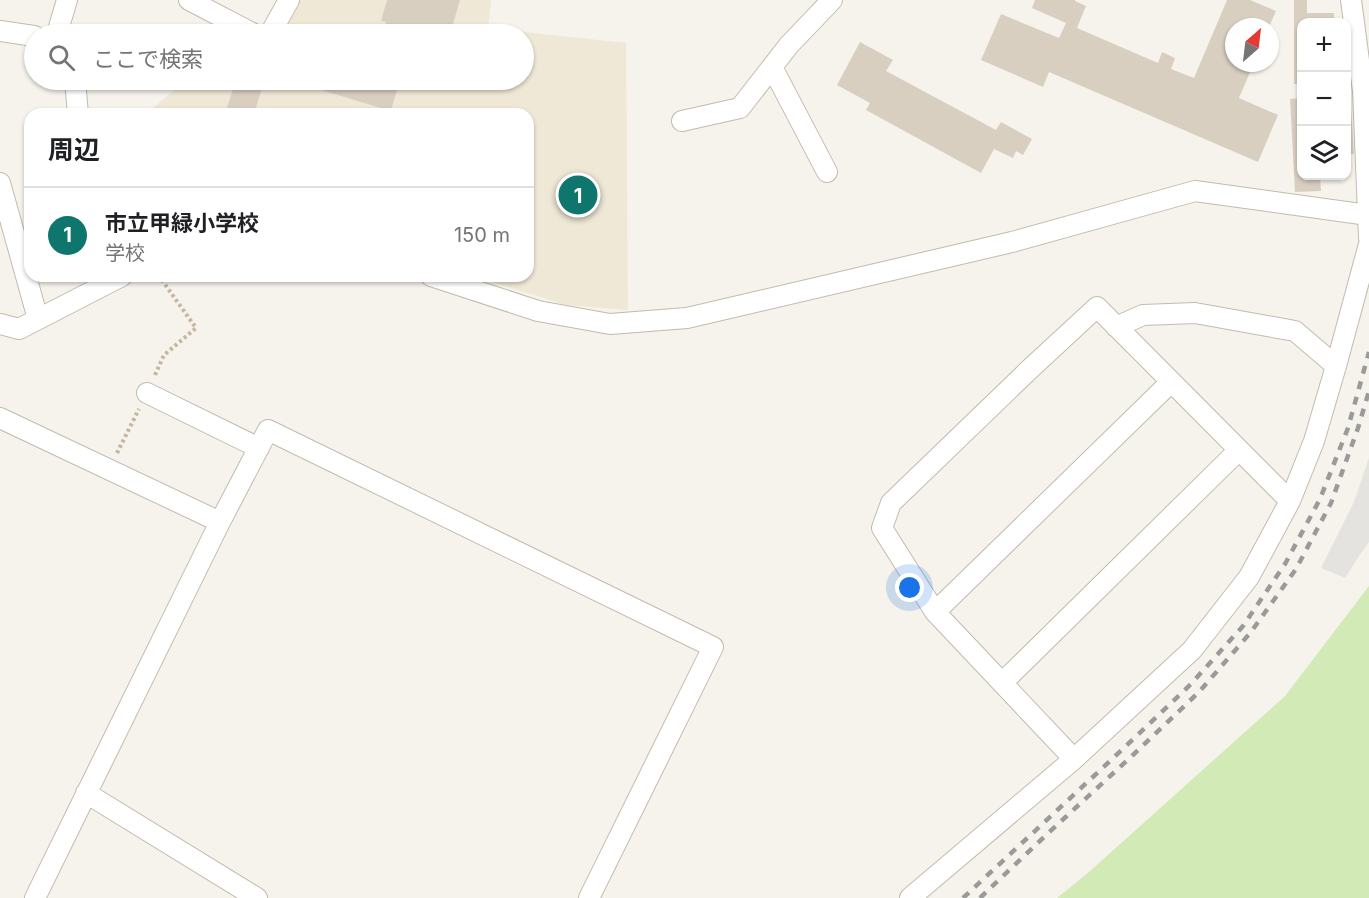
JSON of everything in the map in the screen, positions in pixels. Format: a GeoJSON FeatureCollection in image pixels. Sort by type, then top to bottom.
{"type":"FeatureCollection","features":[{"type":"Feature","properties":{"kind":"street"},"geometry":{"type":"LineString","coordinates":[[60,24],[67,0]]}},
{"type":"Feature","properties":{"kind":"street"},"geometry":{"type":"LineString","coordinates":[[189,0],[235,24]]}},
{"type":"Feature","properties":{"kind":"street"},"geometry":{"type":"LineString","coordinates":[[276,24],[289,0]]}},
{"type":"Feature","properties":{"kind":"street"},"geometry":{"type":"LineString","coordinates":[[682,121],[741,108],[789,45],[832,0]]}},
{"type":"Feature","properties":{"kind":"street"},"geometry":{"type":"LineString","coordinates":[[1351,0],[1363,91],[1369,238]]}},
{"type":"Feature","properties":{"kind":"street"},"geometry":{"type":"LineString","coordinates":[[0,31],[24,35]]}},
{"type":"Feature","properties":{"kind":"street"},"geometry":{"type":"LineString","coordinates":[[772,68],[827,172]]}},
{"type":"Feature","properties":{"kind":"street"},"geometry":{"type":"LineString","coordinates":[[76,90],[77,108]]}},
{"type":"Feature","properties":{"kind":"street"},"geometry":{"type":"LineString","coordinates":[[0,183],[24,269]]}},
{"type":"Feature","properties":{"kind":"street"},"geometry":{"type":"LineString","coordinates":[[449,282],[538,311],[610,324],[687,318],[1012,242],[1195,191],[1368,215]]}},
{"type":"Feature","properties":{"kind":"street"},"geometry":{"type":"LineString","coordinates":[[910,898],[1074,759],[1192,650],[1249,577],[1290,501],[1314,441],[1369,244]]}},
{"type":"Feature","properties":{"kind":"street"},"geometry":{"type":"LineString","coordinates":[[28,282],[38,319]]}},
{"type":"Feature","properties":{"kind":"street"},"geometry":{"type":"LineString","coordinates":[[0,324],[19,329],[110,282]]}},
{"type":"Feature","properties":{"kind":"street"},"geometry":{"type":"LineString","coordinates":[[1074,759],[935,612],[882,528],[891,503],[1097,307],[1290,501]]}},
{"type":"Feature","properties":{"kind":"street"},"geometry":{"type":"LineString","coordinates":[[1116,327],[1143,315],[1195,313],[1295,331],[1336,366]]}},
{"type":"Feature","properties":{"kind":"street"},"geometry":{"type":"LineString","coordinates":[[935,612],[1171,382]]}},
{"type":"Feature","properties":{"kind":"street"},"geometry":{"type":"LineString","coordinates":[[147,393],[258,448]]}},
{"type":"Feature","properties":{"kind":"street"},"geometry":{"type":"LineString","coordinates":[[0,418],[220,522]]}},
{"type":"Feature","properties":{"kind":"street"},"geometry":{"type":"LineString","coordinates":[[35,898],[220,522],[268,430],[713,647],[589,898]]}},
{"type":"Feature","properties":{"kind":"street"},"geometry":{"type":"LineString","coordinates":[[1002,683],[1239,450]]}},
{"type":"Feature","properties":{"kind":"street"},"geometry":{"type":"LineString","coordinates":[[86,794],[257,898]]}},
{"type":"Feature","properties":{"kind":"path"},"geometry":{"type":"LineString","coordinates":[[117,454],[164,355],[196,328],[163,282]]}},
{"type":"Feature","properties":{"kind":"shaded area"},"geometry":{"type":"Polygon","coordinates":[[[296,0],[491,0],[488,24],[284,24],[296,0]]]}},
{"type":"Feature","properties":{"kind":"shaded area"},"geometry":{"type":"Polygon","coordinates":[[[534,33],[626,43],[628,310],[566,305],[492,282],[534,282],[534,108],[153,108],[174,90],[534,90],[534,33]]]}},
{"type":"Feature","properties":{"kind":"shaded area"},"geometry":{"type":"Polygon","coordinates":[[[1369,458],[1369,542],[1345,578],[1321,568],[1354,502],[1369,458]]]}},
{"type":"Feature","properties":{"kind":"green space"},"geometry":{"type":"Polygon","coordinates":[[[1369,586],[1369,898],[1057,898],[1285,696],[1369,586]]]}},
{"type":"Feature","properties":{"kind":"building"},"geometry":{"type":"Polygon","coordinates":[[[387,0],[460,0],[453,24],[385,24],[386,22],[381,21],[387,0]]]}},
{"type":"Feature","properties":{"kind":"building"},"geometry":{"type":"Polygon","coordinates":[[[1035,0],[1075,0],[1086,6],[1077,28],[1158,63],[1162,52],[1175,58],[1171,69],[1194,78],[1227,0],[1250,0],[1276,11],[1273,18],[1225,18],[1225,72],[1250,72],[1239,98],[1278,115],[1258,162],[1049,72],[1043,87],[981,60],[1001,14],[1059,38],[1066,23],[1032,8],[1035,0]]]}},
{"type":"Feature","properties":{"kind":"building"},"geometry":{"type":"Polygon","coordinates":[[[1294,0],[1307,0],[1307,13],[1334,13],[1334,18],[1297,18],[1297,84],[1294,84],[1294,0]]]}},
{"type":"Feature","properties":{"kind":"building"},"geometry":{"type":"Polygon","coordinates":[[[860,42],[893,60],[886,71],[996,130],[1001,122],[1032,139],[1023,155],[1016,151],[1013,158],[994,149],[981,173],[866,110],[870,103],[837,85],[860,42]]]}},
{"type":"Feature","properties":{"kind":"building"},"geometry":{"type":"Polygon","coordinates":[[[233,90],[262,90],[256,108],[227,108],[233,90]]]}},
{"type":"Feature","properties":{"kind":"building"},"geometry":{"type":"Polygon","coordinates":[[[321,90],[397,90],[392,108],[381,108],[321,90]]]}},
{"type":"Feature","properties":{"kind":"building"},"geometry":{"type":"Polygon","coordinates":[[[1297,98],[1297,180],[1320,180],[1321,191],[1295,192],[1290,99],[1297,98]]]}},
{"type":"Feature","properties":{"kind":"building"},"geometry":{"type":"Polygon","coordinates":[[[1351,108],[1354,154],[1351,154],[1351,108]]]}},
{"type":"Feature","properties":{"kind":"railway"},"geometry":{"type":"LineString","coordinates":[[963,898],[1191,684],[1243,626],[1285,564],[1320,499],[1348,428],[1369,352]]}},
{"type":"Feature","properties":{"kind":"railway"},"geometry":{"type":"LineString","coordinates":[[980,898],[1199,692],[1251,632],[1296,569],[1331,503],[1369,391]]}},
{"type":"Feature","properties":{"kind":"place","name":"市立甲緑小学校"},"geometry":{"type":"Point","coordinates":[578,195]}}]}
